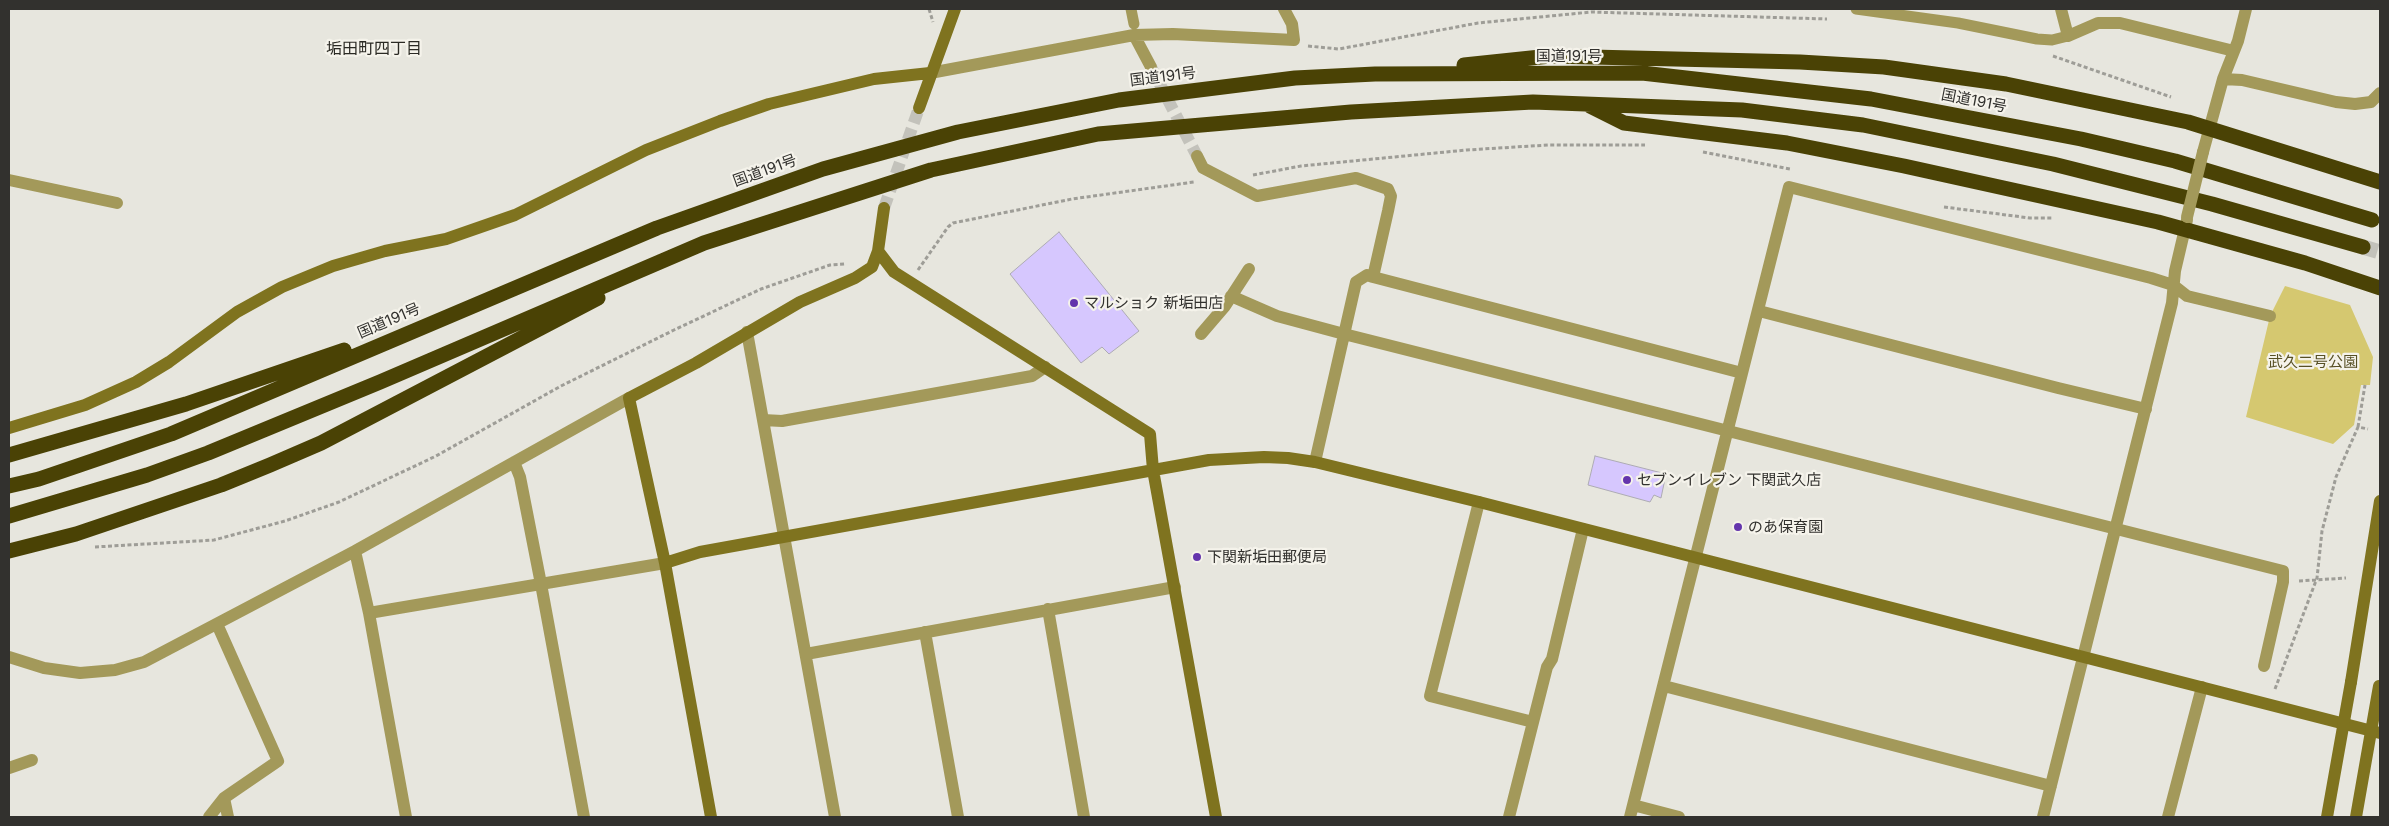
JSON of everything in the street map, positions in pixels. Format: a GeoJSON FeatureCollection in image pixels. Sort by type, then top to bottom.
{"type":"FeatureCollection","features":[{"type":"Feature","properties":{"kind":"highway"},"geometry":{"type":"LineString","coordinates":[[1376,74],[1550,56],[1834,63],[1884,67],[2006,84],[2094,101],[2210,129],[2380,182]]}},
{"type":"Feature","properties":{"kind":"highway","name":"国道191号"},"geometry":{"type":"LineString","coordinates":[[9,486],[39,479],[172,434],[463,309],[675,221],[823,168],[958,132],[1119,100],[1295,78],[1376,74],[1642,73],[1871,100],[2082,139],[2175,161],[2372,220]]}},
{"type":"Feature","properties":{"kind":"highway"},"geometry":{"type":"LineString","coordinates":[[9,516],[147,475],[208,453],[344,397],[704,242],[931,170],[1098,134],[1351,112],[1533,102],[1742,110],[1863,125],[2053,164],[2212,204],[2363,247]]}},
{"type":"Feature","properties":{"kind":"highway"},"geometry":{"type":"LineString","coordinates":[[1585,104],[1624,123],[1787,143],[2186,224],[2380,288]]}},
{"type":"Feature","properties":{"kind":"highway"},"geometry":{"type":"LineString","coordinates":[[9,551],[76,534],[222,485],[321,443],[704,242]]}},
{"type":"Feature","properties":{"kind":"highway"},"geometry":{"type":"LineString","coordinates":[[9,455],[186,404],[463,309]]}},
{"type":"Feature","properties":{"kind":"street"},"geometry":{"type":"LineString","coordinates":[[918,108],[955,9]]}},
{"type":"Feature","properties":{"kind":"street"},"geometry":{"type":"LineString","coordinates":[[9,428],[85,405],[136,382],[169,362],[237,312],[282,287],[333,266],[385,251],[446,239],[507,218],[542,203],[646,150],[769,104],[874,79],[930,74],[1134,30],[1173,34],[1294,40],[1292,24],[1284,9]]}},
{"type":"Feature","properties":{"kind":"street"},"geometry":{"type":"LineString","coordinates":[[2061,9],[2068,36],[2098,23],[2120,23],[2234,51]]}},
{"type":"Feature","properties":{"kind":"street"},"geometry":{"type":"LineString","coordinates":[[2043,817],[2172,304],[2173,285],[2203,152],[2223,79],[2234,51],[2246,9]]}},
{"type":"Feature","properties":{"kind":"street"},"geometry":{"type":"LineString","coordinates":[[1134,30],[1151,67]]}},
{"type":"Feature","properties":{"kind":"street"},"geometry":{"type":"LineString","coordinates":[[2223,79],[2242,80],[2336,102],[2355,104],[2370,102],[2380,93]]}},
{"type":"Feature","properties":{"kind":"street"},"geometry":{"type":"LineString","coordinates":[[1197,156],[1204,168],[1257,196],[1356,178],[1388,189],[1391,196],[1373,277]]}},
{"type":"Feature","properties":{"kind":"street"},"geometry":{"type":"LineString","coordinates":[[9,180],[117,202]]}},
{"type":"Feature","properties":{"kind":"street"},"geometry":{"type":"LineString","coordinates":[[1679,817],[1632,811],[1789,187],[2173,285],[2188,296],[2270,316]]}},
{"type":"Feature","properties":{"kind":"street"},"geometry":{"type":"LineString","coordinates":[[9,656],[61,672],[80,673],[115,670],[144,662],[355,551],[629,398],[696,363],[800,302],[855,278],[872,267],[878,252],[884,208]]}},
{"type":"Feature","properties":{"kind":"street"},"geometry":{"type":"LineString","coordinates":[[878,252],[894,272],[1150,434],[1153,470],[1216,817]]}},
{"type":"Feature","properties":{"kind":"street"},"geometry":{"type":"LineString","coordinates":[[1201,334],[1231,296],[1249,269]]}},
{"type":"Feature","properties":{"kind":"street"},"geometry":{"type":"LineString","coordinates":[[1315,462],[1356,282],[1367,275],[1742,373]]}},
{"type":"Feature","properties":{"kind":"street"},"geometry":{"type":"LineString","coordinates":[[1231,296],[1277,316],[1344,334],[2283,571],[2283,582],[2264,666]]}},
{"type":"Feature","properties":{"kind":"street"},"geometry":{"type":"LineString","coordinates":[[1758,311],[2058,388],[2146,408]]}},
{"type":"Feature","properties":{"kind":"street"},"geometry":{"type":"LineString","coordinates":[[747,332],[834,817]]}},
{"type":"Feature","properties":{"kind":"street"},"geometry":{"type":"LineString","coordinates":[[763,420],[782,421],[1032,376],[1045,367]]}},
{"type":"Feature","properties":{"kind":"street"},"geometry":{"type":"LineString","coordinates":[[629,398],[665,563],[711,817]]}},
{"type":"Feature","properties":{"kind":"street"},"geometry":{"type":"LineString","coordinates":[[369,613],[665,563],[700,552],[1209,460],[1264,457],[1315,462],[1479,502],[2380,732]]}},
{"type":"Feature","properties":{"kind":"street"},"geometry":{"type":"LineString","coordinates":[[514,462],[520,478],[541,584],[584,817]]}},
{"type":"Feature","properties":{"kind":"street"},"geometry":{"type":"LineString","coordinates":[[2327,817],[2380,501]]}},
{"type":"Feature","properties":{"kind":"street"},"geometry":{"type":"LineString","coordinates":[[1479,502],[1430,696],[1533,722]]}},
{"type":"Feature","properties":{"kind":"street"},"geometry":{"type":"LineString","coordinates":[[1509,817],[1547,667],[1552,659],[1583,529]]}},
{"type":"Feature","properties":{"kind":"street"},"geometry":{"type":"LineString","coordinates":[[355,551],[369,613],[406,817]]}},
{"type":"Feature","properties":{"kind":"street"},"geometry":{"type":"LineString","coordinates":[[806,654],[1175,587]]}},
{"type":"Feature","properties":{"kind":"street"},"geometry":{"type":"LineString","coordinates":[[1048,610],[1084,817]]}},
{"type":"Feature","properties":{"kind":"street"},"geometry":{"type":"LineString","coordinates":[[209,817],[224,798],[278,761],[217,624]]}},
{"type":"Feature","properties":{"kind":"street"},"geometry":{"type":"LineString","coordinates":[[925,632],[958,817]]}},
{"type":"Feature","properties":{"kind":"street"},"geometry":{"type":"LineString","coordinates":[[2356,817],[2379,682]]}},
{"type":"Feature","properties":{"kind":"street"},"geometry":{"type":"LineString","coordinates":[[1664,686],[2051,786]]}},
{"type":"Feature","properties":{"kind":"street"},"geometry":{"type":"LineString","coordinates":[[2168,817],[2202,687]]}},
{"type":"Feature","properties":{"kind":"street"},"geometry":{"type":"LineString","coordinates":[[9,768],[32,760]]}},
{"type":"Feature","properties":{"kind":"street"},"geometry":{"type":"LineString","coordinates":[[224,798],[228,817]]}},
{"type":"Feature","properties":{"kind":"lane"},"geometry":{"type":"LineString","coordinates":[[1130,9],[1134,30]]}},
{"type":"Feature","properties":{"kind":"lane"},"geometry":{"type":"LineString","coordinates":[[1856,9],[1958,23],[2037,39],[2052,40],[2068,36]]}},
{"type":"Feature","properties":{"kind":"path"},"geometry":{"type":"LineString","coordinates":[[1305,37],[1306,46],[1339,49],[1478,23],[1591,12],[1696,13],[1827,19]]}},
{"type":"Feature","properties":{"kind":"path"},"geometry":{"type":"LineString","coordinates":[[2048,54],[2171,97]]}},
{"type":"Feature","properties":{"kind":"path"},"geometry":{"type":"LineString","coordinates":[[918,270],[948,227],[953,223],[1082,198],[1155,186],[1227,179],[1301,166],[1468,150],[1548,145],[1653,145]]}},
{"type":"Feature","properties":{"kind":"path"},"geometry":{"type":"LineString","coordinates":[[1698,151],[1799,172]]}},
{"type":"Feature","properties":{"kind":"path"},"geometry":{"type":"LineString","coordinates":[[1934,206],[2030,218],[2055,218]]}},
{"type":"Feature","properties":{"kind":"path"},"geometry":{"type":"LineString","coordinates":[[85,548],[214,540],[285,521],[339,502],[436,456],[561,386],[674,330],[761,290],[830,265],[851,263]]}},
{"type":"Feature","properties":{"kind":"path"},"geometry":{"type":"LineString","coordinates":[[2275,689],[2317,578],[2322,531],[2336,478],[2358,427],[2365,385]]}},
{"type":"Feature","properties":{"kind":"path"},"geometry":{"type":"LineString","coordinates":[[2358,427],[2368,429]]}},
{"type":"Feature","properties":{"kind":"path"},"geometry":{"type":"LineString","coordinates":[[2283,582],[2317,578],[2346,578]]}},
{"type":"Feature","properties":{"kind":"green space","name":"武久二号公園"},"geometry":{"type":"Polygon","coordinates":[[[2285,286],[2350,305],[2373,357],[2370,385],[2361,385],[2354,425],[2333,444],[2246,417],[2270,316],[2285,286]]]}},
{"type":"Feature","properties":{"kind":"building","name":"マルショク 新垢田店"},"geometry":{"type":"Polygon","coordinates":[[[1059,232],[1139,331],[1109,354],[1102,347],[1081,363],[1010,274],[1059,232]]]}},
{"type":"Feature","properties":{"kind":"building","name":"セブンイレブン 下関武久店"},"geometry":{"type":"Polygon","coordinates":[[[1595,456],[1666,474],[1661,498],[1654,495],[1650,502],[1588,485],[1595,456]]]}},
{"type":"Feature","properties":{"kind":"tunnel"},"geometry":{"type":"LineString","coordinates":[[1151,67],[1197,156]]}},
{"type":"Feature","properties":{"kind":"tunnel"},"geometry":{"type":"LineString","coordinates":[[884,208],[919,108]]}},
{"type":"Feature","properties":{"kind":"tunnel"},"geometry":{"type":"LineString","coordinates":[[2363,247],[2380,252]]}},
{"type":"Feature","properties":{"kind":"place","name":"マルショク 新垢田店"},"geometry":{"type":"Point","coordinates":[1074,303]}},
{"type":"Feature","properties":{"kind":"place","name":"セブンイレブン 下関武久店"},"geometry":{"type":"Point","coordinates":[1627,480]}},
{"type":"Feature","properties":{"kind":"place","name":"のあ保育園"},"geometry":{"type":"Point","coordinates":[1738,527]}},
{"type":"Feature","properties":{"kind":"place","name":"下関新垢田郵便局"},"geometry":{"type":"Point","coordinates":[1197,557]}},
{"type":"Feature","properties":{"kind":"district","name":"垢田町四丁目"},"geometry":{"type":"Point","coordinates":[374,49]}}]}
